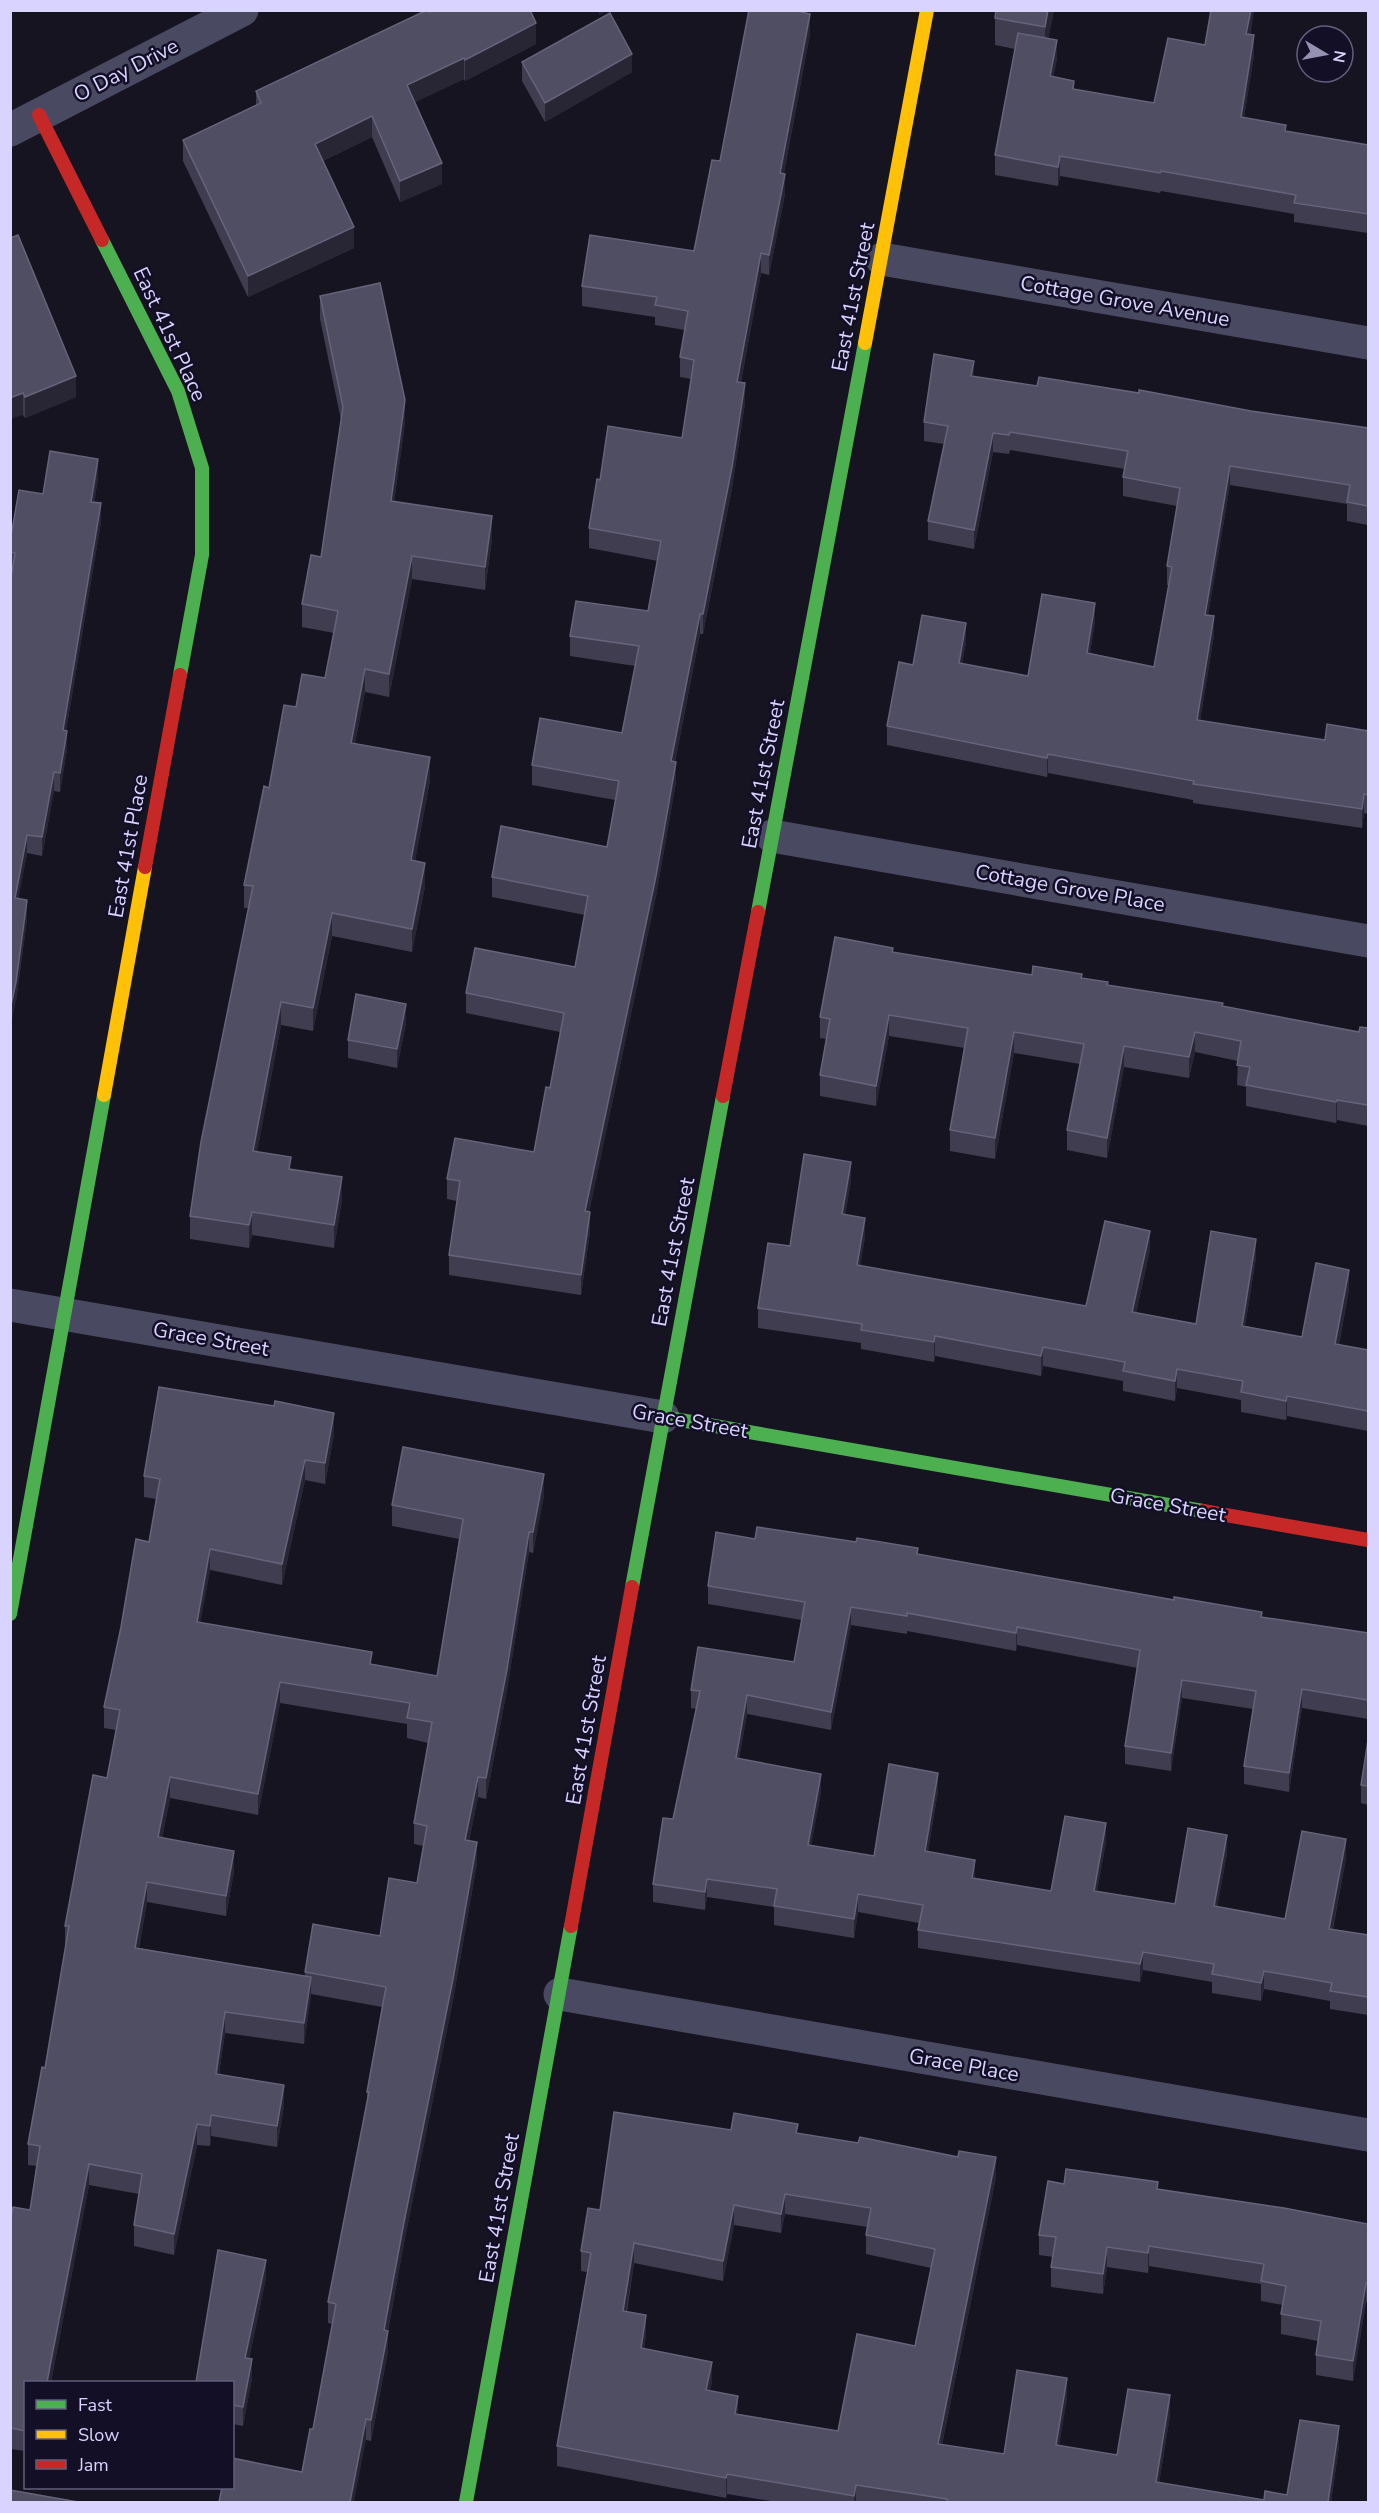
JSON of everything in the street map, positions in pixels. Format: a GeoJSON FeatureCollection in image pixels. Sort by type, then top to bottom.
{"type":"FeatureCollection","features":[{"type":"Feature","properties":{"kind":"street","name":"O Day Drive"},"geometry":{"type":"LineString","coordinates":[[25,122],[242,10]]}},
{"type":"Feature","properties":{"kind":"street","name":"East 41st Street"},"geometry":{"type":"LineString","coordinates":[[466,2502],[663,1417],[927,10]]}},
{"type":"Feature","properties":{"kind":"street","name":"East 41st Place"},"geometry":{"type":"LineString","coordinates":[[10,1614],[66,1314],[201,555],[202,468],[178,391],[25,122]]}},
{"type":"Feature","properties":{"kind":"street","name":"Cottage Grove Avenue"},"geometry":{"type":"LineString","coordinates":[[882,259],[1368,343]]}},
{"type":"Feature","properties":{"kind":"street","name":"Cottage Grove Place"},"geometry":{"type":"LineString","coordinates":[[772,836],[1368,941]]}},
{"type":"Feature","properties":{"kind":"street","name":"Grace Street"},"geometry":{"type":"LineString","coordinates":[[10,1305],[1368,1540]]}},
{"type":"Feature","properties":{"kind":"street","name":"Grace Place"},"geometry":{"type":"LineString","coordinates":[[560,1994],[1368,2135]]}},
{"type":"Feature","properties":{"kind":"building"},"geometry":{"type":"Polygon","coordinates":[[[427,10],[430,12],[432,10],[530,10],[536,23],[465,60],[464,58],[407,85],[442,163],[400,181],[372,116],[315,144],[354,227],[248,276],[183,140],[261,103],[256,91],[427,10]]]}},
{"type":"Feature","properties":{"kind":"building"},"geometry":{"type":"Polygon","coordinates":[[[749,10],[793,10],[810,14],[780,173],[785,174],[769,255],[761,253],[737,382],[745,383],[732,467],[671,761],[676,762],[656,876],[585,1211],[590,1212],[581,1275],[449,1255],[460,1181],[447,1179],[455,1138],[534,1152],[546,1087],[550,1088],[564,1013],[466,993],[475,948],[575,967],[588,896],[492,877],[501,826],[607,847],[619,781],[532,765],[540,718],[622,733],[639,646],[570,636],[576,601],[648,611],[661,541],[589,528],[597,479],[600,480],[608,426],[682,438],[694,360],[680,357],[688,311],[655,305],[657,297],[582,286],[590,235],[694,251],[712,160],[720,161],[749,10]]]}},
{"type":"Feature","properties":{"kind":"building"},"geometry":{"type":"Polygon","coordinates":[[[996,10],[1048,10],[1045,27],[995,18],[996,10]]]}},
{"type":"Feature","properties":{"kind":"building"},"geometry":{"type":"Polygon","coordinates":[[[1211,10],[1251,10],[1246,34],[1254,35],[1241,117],[1286,125],[1285,131],[1368,145],[1368,214],[1294,203],[1296,195],[1161,171],[1160,173],[1060,156],[1058,167],[995,155],[1018,33],[1057,40],[1050,76],[1074,81],[1073,89],[1154,103],[1168,38],[1205,45],[1211,10]]]}},
{"type":"Feature","properties":{"kind":"building"},"geometry":{"type":"Polygon","coordinates":[[[610,13],[632,54],[545,103],[522,62],[610,13]]]}},
{"type":"Feature","properties":{"kind":"building"},"geometry":{"type":"Polygon","coordinates":[[[18,235],[76,376],[25,397],[23,393],[10,398],[10,238],[18,235]]]}},
{"type":"Feature","properties":{"kind":"building"},"geometry":{"type":"Polygon","coordinates":[[[380,283],[405,400],[391,501],[492,516],[485,567],[412,556],[389,674],[365,669],[351,743],[430,757],[411,860],[425,863],[412,929],[332,913],[313,1008],[281,1002],[253,1151],[291,1157],[289,1169],[342,1177],[334,1225],[252,1212],[249,1225],[190,1216],[201,1142],[253,886],[244,885],[264,786],[269,788],[284,705],[296,707],[302,674],[325,678],[338,611],[302,604],[311,555],[321,557],[343,407],[320,296],[380,283]]]}},
{"type":"Feature","properties":{"kind":"building"},"geometry":{"type":"Polygon","coordinates":[[[934,354],[974,361],[971,376],[1037,386],[1039,377],[1139,393],[1139,390],[1251,411],[1368,428],[1368,506],[1347,502],[1350,485],[1230,466],[1205,615],[1214,616],[1197,720],[1325,740],[1327,724],[1368,731],[1368,795],[1364,794],[1362,809],[1193,784],[1194,781],[1048,754],[1047,758],[887,726],[899,662],[913,665],[922,615],[966,623],[959,663],[1028,676],[1042,594],[1095,603],[1087,653],[1154,667],[1172,567],[1167,566],[1180,488],[1123,477],[1128,451],[1010,432],[1009,435],[993,433],[974,530],[928,521],[948,426],[924,422],[934,354]]]}},
{"type":"Feature","properties":{"kind":"building"},"geometry":{"type":"Polygon","coordinates":[[[50,451],[98,459],[91,502],[101,503],[63,730],[67,731],[60,773],[54,772],[42,837],[27,835],[15,898],[27,900],[10,1010],[10,584],[15,553],[10,552],[10,542],[19,490],[43,494],[50,451]]]}},
{"type":"Feature","properties":{"kind":"building"},"geometry":{"type":"Polygon","coordinates":[[[835,937],[893,948],[892,952],[1032,975],[1033,966],[1082,974],[1081,978],[1108,982],[1107,985],[1223,1003],[1222,1006],[1359,1032],[1360,1027],[1368,1028],[1368,1105],[1337,1100],[1336,1102],[1246,1085],[1250,1067],[1237,1065],[1241,1041],[1195,1032],[1189,1057],[1124,1046],[1107,1138],[1067,1130],[1084,1044],[1014,1032],[995,1138],[950,1130],[968,1028],[889,1015],[876,1086],[820,1075],[830,1019],[820,1017],[835,937]]]}},
{"type":"Feature","properties":{"kind":"building"},"geometry":{"type":"Polygon","coordinates":[[[356,994],[406,1004],[397,1049],[348,1040],[356,994]]]}},
{"type":"Feature","properties":{"kind":"building"},"geometry":{"type":"Polygon","coordinates":[[[804,1154],[851,1162],[842,1214],[865,1218],[857,1265],[1086,1306],[1105,1221],[1150,1231],[1132,1312],[1196,1324],[1211,1231],[1256,1239],[1242,1326],[1302,1337],[1316,1263],[1349,1270],[1335,1344],[1368,1350],[1368,1411],[1287,1396],[1286,1401],[1241,1392],[1243,1381],[1177,1369],[1175,1381],[1123,1371],[1125,1362],[1043,1347],[1041,1356],[935,1336],[934,1342],[861,1330],[862,1324],[758,1308],[768,1243],[790,1246],[804,1154]]]}},
{"type":"Feature","properties":{"kind":"building"},"geometry":{"type":"Polygon","coordinates":[[[159,1387],[274,1406],[275,1401],[334,1413],[325,1463],[305,1460],[282,1564],[210,1549],[197,1622],[372,1652],[370,1664],[437,1676],[463,1519],[392,1505],[403,1447],[544,1474],[533,1532],[529,1532],[507,1669],[486,1778],[478,1777],[465,1840],[477,1842],[453,1979],[384,2330],[388,2331],[371,2420],[366,2419],[350,2502],[219,2502],[222,2489],[234,2489],[234,2458],[302,2472],[310,2429],[313,2429],[336,2304],[328,2302],[369,2092],[367,2092],[386,1987],[305,1972],[313,1924],[380,1936],[389,1878],[417,1883],[427,1826],[414,1823],[432,1722],[407,1718],[410,1703],[280,1682],[258,1794],[170,1777],[158,1837],[234,1851],[226,1896],[147,1882],[135,1948],[311,1977],[304,2023],[225,2012],[216,2074],[284,2085],[277,2126],[211,2115],[210,2126],[197,2124],[174,2234],[134,2225],[142,2174],[89,2164],[47,2381],[24,2381],[24,2431],[10,2428],[10,2224],[13,2207],[30,2210],[40,2146],[28,2144],[42,2067],[45,2068],[69,1926],[65,1926],[93,1775],[107,1778],[120,1710],[104,1707],[136,1539],[149,1542],[160,1479],[144,1476],[159,1387]]]}},
{"type":"Feature","properties":{"kind":"building"},"geometry":{"type":"Polygon","coordinates":[[[757,1527],[856,1542],[857,1538],[918,1548],[917,1554],[1174,1600],[1174,1597],[1262,1612],[1261,1617],[1368,1633],[1368,1700],[1302,1689],[1289,1773],[1244,1766],[1256,1691],[1182,1680],[1171,1753],[1125,1746],[1140,1650],[1017,1627],[1016,1633],[907,1613],[907,1616],[851,1607],[831,1712],[747,1695],[736,1758],[821,1774],[808,1845],[874,1856],[889,1764],[938,1773],[925,1851],[975,1860],[972,1878],[1051,1891],[1065,1816],[1106,1823],[1094,1891],[1175,1904],[1188,1828],[1227,1835],[1214,1906],[1285,1919],[1302,1831],[1346,1839],[1329,1929],[1368,1935],[1368,1997],[1330,1991],[1332,1983],[1264,1971],[1261,1983],[1212,1974],[1214,1964],[1143,1952],[1140,1964],[918,1930],[923,1905],[858,1894],[854,1919],[774,1906],[777,1889],[707,1879],[705,1892],[653,1884],[663,1818],[673,1819],[700,1691],[691,1690],[698,1647],[794,1662],[805,1602],[708,1586],[716,1532],[755,1539],[757,1527]]]}},
{"type":"Feature","properties":{"kind":"building"},"geometry":{"type":"Polygon","coordinates":[[[1368,1740],[1368,1786],[1361,1785],[1368,1740]]]}},
{"type":"Feature","properties":{"kind":"building"},"geometry":{"type":"Polygon","coordinates":[[[614,2112],[731,2130],[734,2113],[798,2124],[796,2133],[858,2143],[860,2137],[958,2157],[959,2151],[996,2157],[938,2444],[1004,2454],[1017,2370],[1067,2378],[1056,2445],[1117,2455],[1128,2389],[1170,2395],[1156,2482],[1264,2500],[1265,2491],[1287,2495],[1300,2420],[1339,2426],[1328,2502],[947,2502],[947,2499],[856,2485],[854,2496],[727,2474],[726,2478],[557,2446],[591,2253],[581,2251],[588,2208],[600,2210],[614,2112]],[[785,2194],[781,2214],[734,2205],[723,2261],[634,2243],[623,2311],[646,2315],[641,2348],[712,2362],[706,2390],[738,2396],[735,2414],[838,2431],[857,2334],[915,2346],[935,2249],[866,2235],[871,2208],[785,2194]]]}},
{"type":"Feature","properties":{"kind":"building"},"geometry":{"type":"Polygon","coordinates":[[[1066,2169],[1158,2182],[1157,2189],[1284,2208],[1368,2224],[1368,2283],[1366,2283],[1353,2361],[1316,2355],[1321,2321],[1281,2314],[1286,2286],[1261,2281],[1264,2264],[1149,2246],[1148,2253],[1107,2247],[1103,2274],[1051,2267],[1056,2237],[1039,2235],[1048,2181],[1064,2184],[1066,2169]]]}},
{"type":"Feature","properties":{"kind":"building"},"geometry":{"type":"Polygon","coordinates":[[[218,2250],[266,2260],[245,2358],[252,2359],[243,2407],[234,2405],[234,2381],[196,2381],[218,2250]]]}},
{"type":"Feature","properties":{"kind":"building"},"geometry":{"type":"Polygon","coordinates":[[[10,2490],[78,2502],[10,2502],[10,2490]]]}},
{"type":"Feature","properties":{"kind":"traffic: fast"},"geometry":{"type":"LineString","coordinates":[[102,240],[178,391],[202,468],[202,555],[180,675]]}},
{"type":"Feature","properties":{"kind":"traffic: fast"},"geometry":{"type":"LineString","coordinates":[[758,912],[865,343]]}},
{"type":"Feature","properties":{"kind":"traffic: fast"},"geometry":{"type":"LineString","coordinates":[[10,1614],[104,1095]]}},
{"type":"Feature","properties":{"kind":"traffic: fast"},"geometry":{"type":"LineString","coordinates":[[632,1587],[723,1096]]}},
{"type":"Feature","properties":{"kind":"traffic: fast"},"geometry":{"type":"LineString","coordinates":[[663,1417],[1203,1511]]}},
{"type":"Feature","properties":{"kind":"traffic: fast"},"geometry":{"type":"LineString","coordinates":[[466,2502],[571,1926]]}},
{"type":"Feature","properties":{"kind":"traffic: slow"},"geometry":{"type":"LineString","coordinates":[[865,343],[927,10]]}},
{"type":"Feature","properties":{"kind":"traffic: slow"},"geometry":{"type":"LineString","coordinates":[[104,1095],[145,867]]}},
{"type":"Feature","properties":{"kind":"traffic: jam"},"geometry":{"type":"LineString","coordinates":[[39,115],[102,240]]}},
{"type":"Feature","properties":{"kind":"traffic: jam"},"geometry":{"type":"LineString","coordinates":[[145,867],[180,675]]}},
{"type":"Feature","properties":{"kind":"traffic: jam"},"geometry":{"type":"LineString","coordinates":[[723,1096],[758,912]]}},
{"type":"Feature","properties":{"kind":"traffic: jam"},"geometry":{"type":"LineString","coordinates":[[1203,1511],[1368,1540]]}},
{"type":"Feature","properties":{"kind":"traffic: jam"},"geometry":{"type":"LineString","coordinates":[[571,1926],[632,1587]]}}]}
